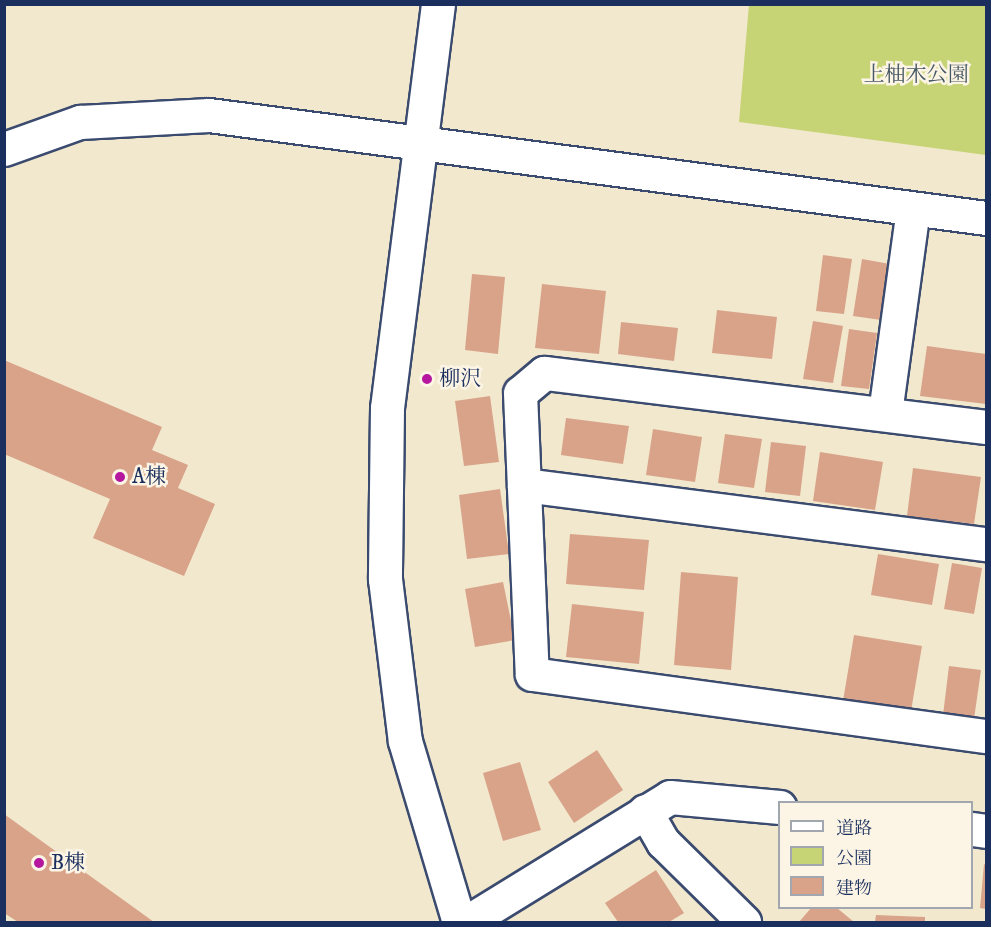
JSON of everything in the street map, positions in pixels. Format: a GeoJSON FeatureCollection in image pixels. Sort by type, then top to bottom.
{"type":"FeatureCollection","features":[{"type":"Feature","properties":{"kind":"street"},"geometry":{"type":"LineString","coordinates":[[438,4],[387,408],[385,579],[405,741],[459,922]]}},
{"type":"Feature","properties":{"kind":"street"},"geometry":{"type":"LineString","coordinates":[[4,149],[80,122],[179,113],[987,218]]}},
{"type":"Feature","properties":{"kind":"street"},"geometry":{"type":"LineString","coordinates":[[885,413],[913,209]]}},
{"type":"Feature","properties":{"kind":"street"},"geometry":{"type":"LineString","coordinates":[[987,427],[544,372],[520,393],[532,674],[987,736]]}},
{"type":"Feature","properties":{"kind":"street"},"geometry":{"type":"LineString","coordinates":[[524,485],[987,544]]}},
{"type":"Feature","properties":{"kind":"street"},"geometry":{"type":"LineString","coordinates":[[466,922],[645,811],[678,795],[778,807]]}},
{"type":"Feature","properties":{"kind":"street"},"geometry":{"type":"LineString","coordinates":[[645,811],[663,842],[744,922]]}},
{"type":"Feature","properties":{"kind":"green space","name":"上柚木公園"},"geometry":{"type":"Polygon","coordinates":[[[749,4],[986,5],[986,155],[739,122],[749,4]]]}},
{"type":"Feature","properties":{"kind":"building"},"geometry":{"type":"Polygon","coordinates":[[[823,255],[852,259],[844,314],[816,311],[823,255]]]}},
{"type":"Feature","properties":{"kind":"building"},"geometry":{"type":"Polygon","coordinates":[[[862,259],[890,264],[881,320],[853,316],[862,259]]]}},
{"type":"Feature","properties":{"kind":"building"},"geometry":{"type":"Polygon","coordinates":[[[472,274],[505,277],[498,354],[465,350],[472,274]]]}},
{"type":"Feature","properties":{"kind":"building"},"geometry":{"type":"Polygon","coordinates":[[[542,284],[606,291],[599,354],[535,348],[542,284]]]}},
{"type":"Feature","properties":{"kind":"building"},"geometry":{"type":"Polygon","coordinates":[[[717,310],[777,317],[772,359],[712,353],[717,310]]]}},
{"type":"Feature","properties":{"kind":"building"},"geometry":{"type":"Polygon","coordinates":[[[813,321],[843,326],[833,383],[803,379],[813,321]]]}},
{"type":"Feature","properties":{"kind":"building"},"geometry":{"type":"Polygon","coordinates":[[[621,322],[678,328],[674,361],[618,354],[621,322]]]}},
{"type":"Feature","properties":{"kind":"building"},"geometry":{"type":"Polygon","coordinates":[[[849,329],[877,333],[869,389],[841,386],[849,329]]]}},
{"type":"Feature","properties":{"kind":"building"},"geometry":{"type":"Polygon","coordinates":[[[927,346],[986,354],[986,404],[920,396],[927,346]]]}},
{"type":"Feature","properties":{"kind":"building","name":"A棟"},"geometry":{"type":"Polygon","coordinates":[[[4,360],[162,427],[152,450],[188,465],[178,488],[215,504],[184,576],[93,538],[110,499],[4,454],[4,360]]]}},
{"type":"Feature","properties":{"kind":"building"},"geometry":{"type":"Polygon","coordinates":[[[490,396],[499,462],[464,466],[455,401],[490,396]]]}},
{"type":"Feature","properties":{"kind":"building"},"geometry":{"type":"Polygon","coordinates":[[[566,418],[629,426],[623,464],[561,455],[566,418]]]}},
{"type":"Feature","properties":{"kind":"building"},"geometry":{"type":"Polygon","coordinates":[[[653,429],[702,437],[695,482],[646,475],[653,429]]]}},
{"type":"Feature","properties":{"kind":"building"},"geometry":{"type":"Polygon","coordinates":[[[725,434],[762,439],[754,488],[718,483],[725,434]]]}},
{"type":"Feature","properties":{"kind":"building"},"geometry":{"type":"Polygon","coordinates":[[[771,442],[806,446],[800,496],[765,492],[771,442]]]}},
{"type":"Feature","properties":{"kind":"building"},"geometry":{"type":"Polygon","coordinates":[[[820,452],[883,462],[875,510],[813,501],[820,452]]]}},
{"type":"Feature","properties":{"kind":"building"},"geometry":{"type":"Polygon","coordinates":[[[913,468],[981,477],[974,524],[907,516],[913,468]]]}},
{"type":"Feature","properties":{"kind":"building"},"geometry":{"type":"Polygon","coordinates":[[[500,489],[509,554],[467,559],[459,495],[500,489]]]}},
{"type":"Feature","properties":{"kind":"building"},"geometry":{"type":"Polygon","coordinates":[[[570,534],[649,540],[644,590],[566,584],[570,534]]]}},
{"type":"Feature","properties":{"kind":"building"},"geometry":{"type":"Polygon","coordinates":[[[878,554],[939,564],[932,605],[871,595],[878,554]]]}},
{"type":"Feature","properties":{"kind":"building"},"geometry":{"type":"Polygon","coordinates":[[[952,563],[982,568],[974,614],[944,609],[952,563]]]}},
{"type":"Feature","properties":{"kind":"building"},"geometry":{"type":"Polygon","coordinates":[[[681,572],[738,577],[731,670],[674,665],[681,572]]]}},
{"type":"Feature","properties":{"kind":"building"},"geometry":{"type":"Polygon","coordinates":[[[503,582],[515,640],[475,647],[465,589],[503,582]]]}},
{"type":"Feature","properties":{"kind":"building"},"geometry":{"type":"Polygon","coordinates":[[[572,604],[644,612],[639,664],[566,657],[572,604]]]}},
{"type":"Feature","properties":{"kind":"building"},"geometry":{"type":"Polygon","coordinates":[[[854,635],[922,646],[911,711],[843,701],[854,635]]]}},
{"type":"Feature","properties":{"kind":"building"},"geometry":{"type":"Polygon","coordinates":[[[949,666],[981,670],[974,719],[943,715],[949,666]]]}},
{"type":"Feature","properties":{"kind":"building"},"geometry":{"type":"Polygon","coordinates":[[[597,750],[623,790],[574,823],[548,782],[597,750]]]}},
{"type":"Feature","properties":{"kind":"building"},"geometry":{"type":"Polygon","coordinates":[[[520,762],[541,830],[503,841],[483,773],[520,762]]]}},
{"type":"Feature","properties":{"kind":"building","name":"B棟"},"geometry":{"type":"Polygon","coordinates":[[[4,814],[154,922],[18,922],[4,913],[4,814]]]}},
{"type":"Feature","properties":{"kind":"building"},"geometry":{"type":"Polygon","coordinates":[[[984,864],[986,865],[986,909],[980,908],[984,864]]]}},
{"type":"Feature","properties":{"kind":"building"},"geometry":{"type":"Polygon","coordinates":[[[656,870],[684,913],[669,922],[618,922],[605,903],[656,870]]]}},
{"type":"Feature","properties":{"kind":"building"},"geometry":{"type":"Polygon","coordinates":[[[810,909],[838,909],[854,922],[799,922],[810,909]]]}},
{"type":"Feature","properties":{"kind":"building"},"geometry":{"type":"Polygon","coordinates":[[[876,915],[925,917],[925,922],[875,922],[876,915]]]}},
{"type":"Feature","properties":{"kind":"place","name":"柳沢"},"geometry":{"type":"Point","coordinates":[427,379]}},
{"type":"Feature","properties":{"kind":"place","name":"A棟"},"geometry":{"type":"Point","coordinates":[120,477]}},
{"type":"Feature","properties":{"kind":"place","name":"B棟"},"geometry":{"type":"Point","coordinates":[39,863]}}]}
